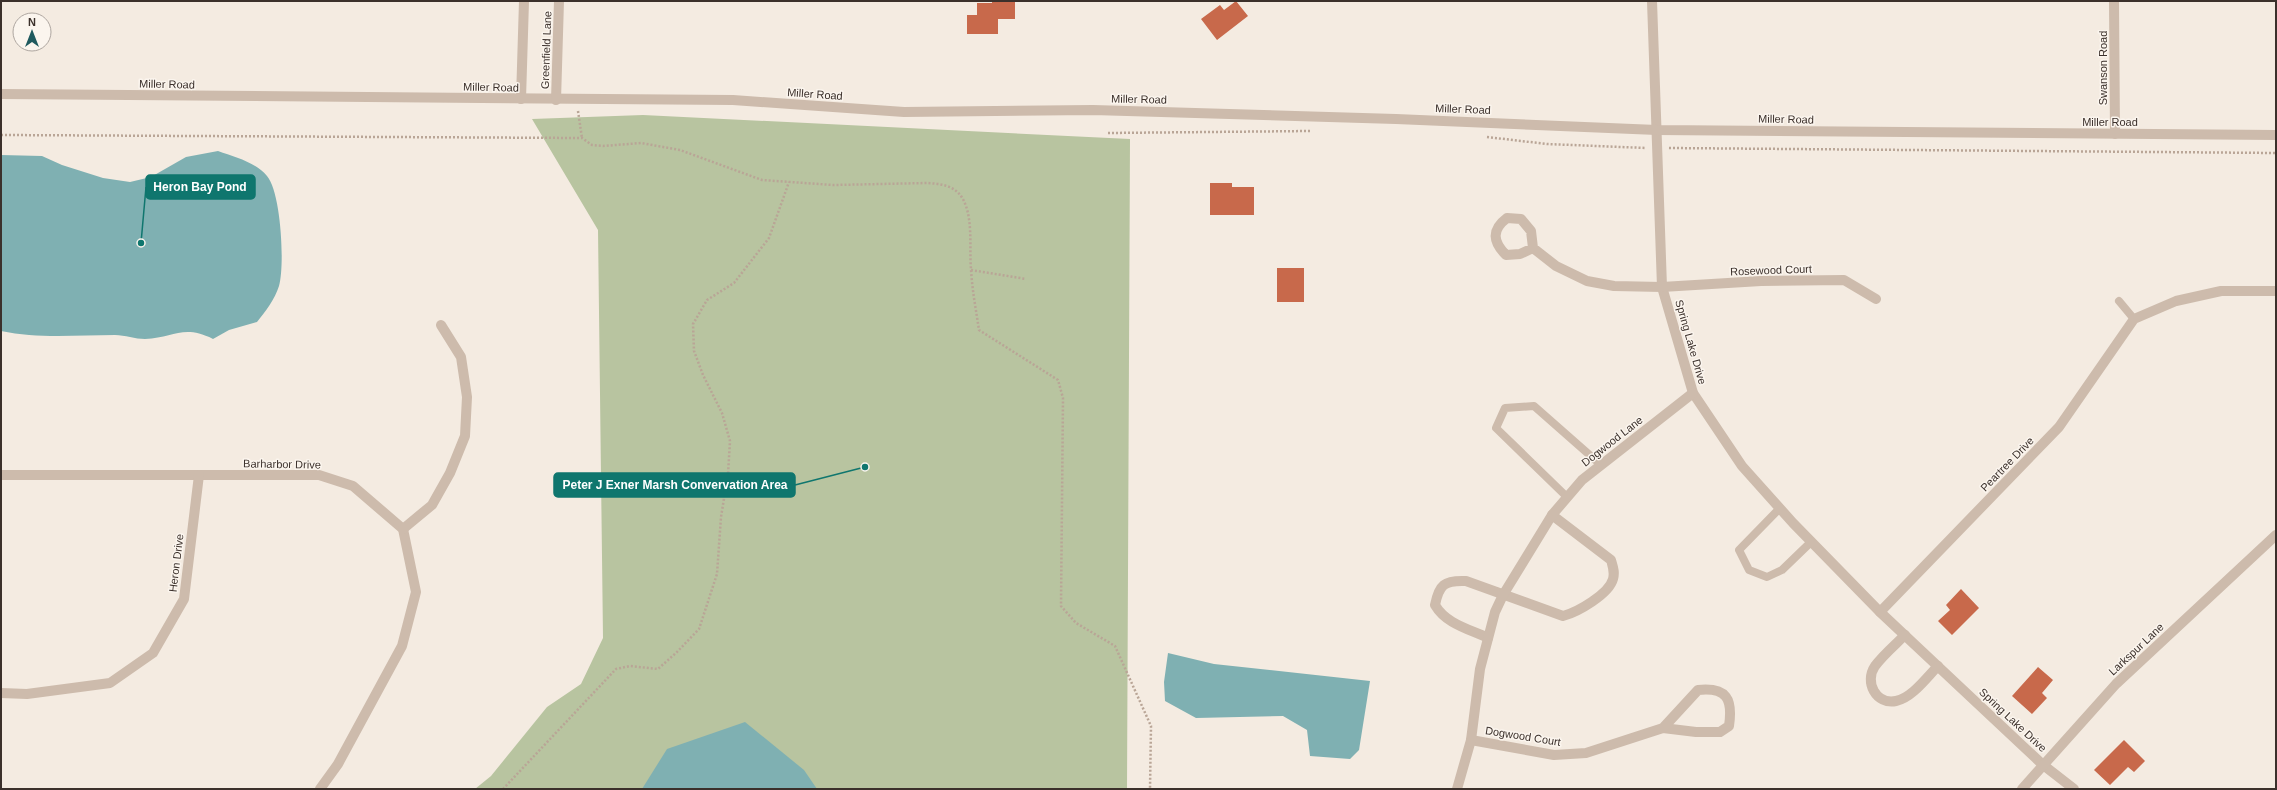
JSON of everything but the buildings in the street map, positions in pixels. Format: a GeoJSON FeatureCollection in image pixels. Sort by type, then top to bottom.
{"type":"FeatureCollection","features":[{"type":"Feature","properties":{"kind":"street"},"geometry":{"type":"LineString","coordinates":[[521,99],[524,1]]}},
{"type":"Feature","properties":{"kind":"street","name":"Greenfield Lane"},"geometry":{"type":"LineString","coordinates":[[556,100],[559,1]]}},
{"type":"Feature","properties":{"kind":"street","name":"Spring Lake Drive"},"geometry":{"type":"LineString","coordinates":[[1652,1],[1662,288],[1693,393],[1742,466],[1811,542],[1880,612],[2042,764],[2074,789]]}},
{"type":"Feature","properties":{"kind":"street","name":"Swanson Road"},"geometry":{"type":"LineString","coordinates":[[2114,1],[2115,134]]}},
{"type":"Feature","properties":{"kind":"street","name":"Miller Road"},"geometry":{"type":"LineString","coordinates":[[1,94],[556,100],[733,100],[904,112],[1092,110],[1396,119],[1657,130],[2276,135]]}},
{"type":"Feature","properties":{"kind":"street","name":"Rosewood Court"},"geometry":{"type":"LineString","coordinates":[[1533,248],[1556,266],[1587,281],[1614,286],[1662,288],[1761,281],[1844,280],[1876,300]]}},
{"type":"Feature","properties":{"kind":"street"},"geometry":{"type":"LineString","coordinates":[[2134,319],[2176,301],[2221,291],[2276,291]]}},
{"type":"Feature","properties":{"kind":"street","name":"Peartree Drive"},"geometry":{"type":"LineString","coordinates":[[1880,612],[2059,427],[2134,319]]}},
{"type":"Feature","properties":{"kind":"street"},"geometry":{"type":"LineString","coordinates":[[320,789],[338,764],[402,646],[416,592],[404,530],[432,505],[450,473],[465,436],[467,397],[460,357],[441,325]]}},
{"type":"Feature","properties":{"kind":"street","name":"Dogwood Lane"},"geometry":{"type":"LineString","coordinates":[[1457,789],[1471,740],[1480,668],[1495,612],[1503,595],[1552,515],[1582,480],[1693,393]]}},
{"type":"Feature","properties":{"kind":"street","name":"Barharbor Drive"},"geometry":{"type":"LineString","coordinates":[[1,475],[319,475],[353,486],[404,530]]}},
{"type":"Feature","properties":{"kind":"street","name":"Heron Drive"},"geometry":{"type":"LineString","coordinates":[[1,693],[27,694],[110,683],[153,653],[184,599],[199,475]]}},
{"type":"Feature","properties":{"kind":"street"},"geometry":{"type":"LineString","coordinates":[[1488,638],[1449,621],[1440,614],[1435,605],[1438,592],[1443,585],[1454,580],[1466,581],[1563,616],[1573,613],[1609,589],[1614,571],[1611,560],[1552,515]]}},
{"type":"Feature","properties":{"kind":"street","name":"Larkspur Lane"},"geometry":{"type":"LineString","coordinates":[[2022,789],[2042,764],[2116,684],[2276,535]]}},
{"type":"Feature","properties":{"kind":"street"},"geometry":{"type":"LineString","coordinates":[[1905,635],[1874,667],[1870,676],[1871,686],[1875,695],[1883,700],[1896,701],[1908,695],[1938,666]]}},
{"type":"Feature","properties":{"kind":"street","name":"Dogwood Court"},"geometry":{"type":"LineString","coordinates":[[1471,740],[1554,755],[1586,753],[1663,728],[1696,732],[1720,732],[1729,726],[1732,711],[1729,700],[1722,692],[1713,688],[1698,690],[1663,728]]}},
{"type":"Feature","properties":{"kind":"lane"},"geometry":{"type":"LineString","coordinates":[[2119,301],[2134,319]]}},
{"type":"Feature","properties":{"kind":"lane"},"geometry":{"type":"LineString","coordinates":[[1567,497],[1496,428],[1505,408],[1534,406],[1601,465]]}},
{"type":"Feature","properties":{"kind":"lane"},"geometry":{"type":"LineString","coordinates":[[1780,508],[1739,550],[1749,570],[1767,577],[1782,570],[1811,542]]}},
{"type":"Feature","properties":{"kind":"path"},"geometry":{"type":"LineString","coordinates":[[576,99],[582,138]]}},
{"type":"Feature","properties":{"kind":"path"},"geometry":{"type":"LineString","coordinates":[[1,135],[582,138],[592,145],[603,146],[641,144],[662,145],[680,150],[762,180],[833,185],[943,184],[960,195],[966,206],[971,270],[979,330],[1058,380],[1063,398],[1061,606],[1076,623],[1115,646],[1151,726],[1150,789]]}},
{"type":"Feature","properties":{"kind":"path"},"geometry":{"type":"LineString","coordinates":[[503,789],[616,669],[630,666],[658,669],[699,629],[716,574],[730,441],[722,413],[703,375],[694,351],[693,324],[707,300],[734,283],[769,238],[789,182]]}},
{"type":"Feature","properties":{"kind":"path"},"geometry":{"type":"LineString","coordinates":[[971,270],[1026,279]]}},
{"type":"Feature","properties":{"kind":"green space"},"geometry":{"type":"Polygon","coordinates":[[[643,115],[1130,139],[1127,789],[475,789],[491,776],[547,707],[581,684],[603,638],[598,230],[532,119],[643,115]]]}},
{"type":"Feature","properties":{"kind":"water"},"geometry":{"type":"Polygon","coordinates":[[[218,151],[244,160],[257,167],[267,176],[272,184],[276,197],[282,246],[281,276],[275,296],[257,322],[229,330],[213,339],[203,335],[186,332],[145,339],[115,335],[29,335],[1,331],[1,155],[42,156],[62,165],[103,178],[130,182],[151,177],[186,157],[218,151]]]}},
{"type":"Feature","properties":{"kind":"water"},"geometry":{"type":"Polygon","coordinates":[[[1168,653],[1214,664],[1370,681],[1359,750],[1350,759],[1310,756],[1307,730],[1283,716],[1196,718],[1165,701],[1164,682],[1168,653]]]}},
{"type":"Feature","properties":{"kind":"water"},"geometry":{"type":"Polygon","coordinates":[[[745,722],[804,770],[817,789],[642,789],[667,749],[745,722]]]}},
{"type":"Feature","properties":{"kind":"place","name":"Heron Bay Pond"},"geometry":{"type":"Point","coordinates":[141,243]}},
{"type":"Feature","properties":{"kind":"place","name":"Peter J Exner Marsh Convervation Area"},"geometry":{"type":"Point","coordinates":[865,467]}}]}
